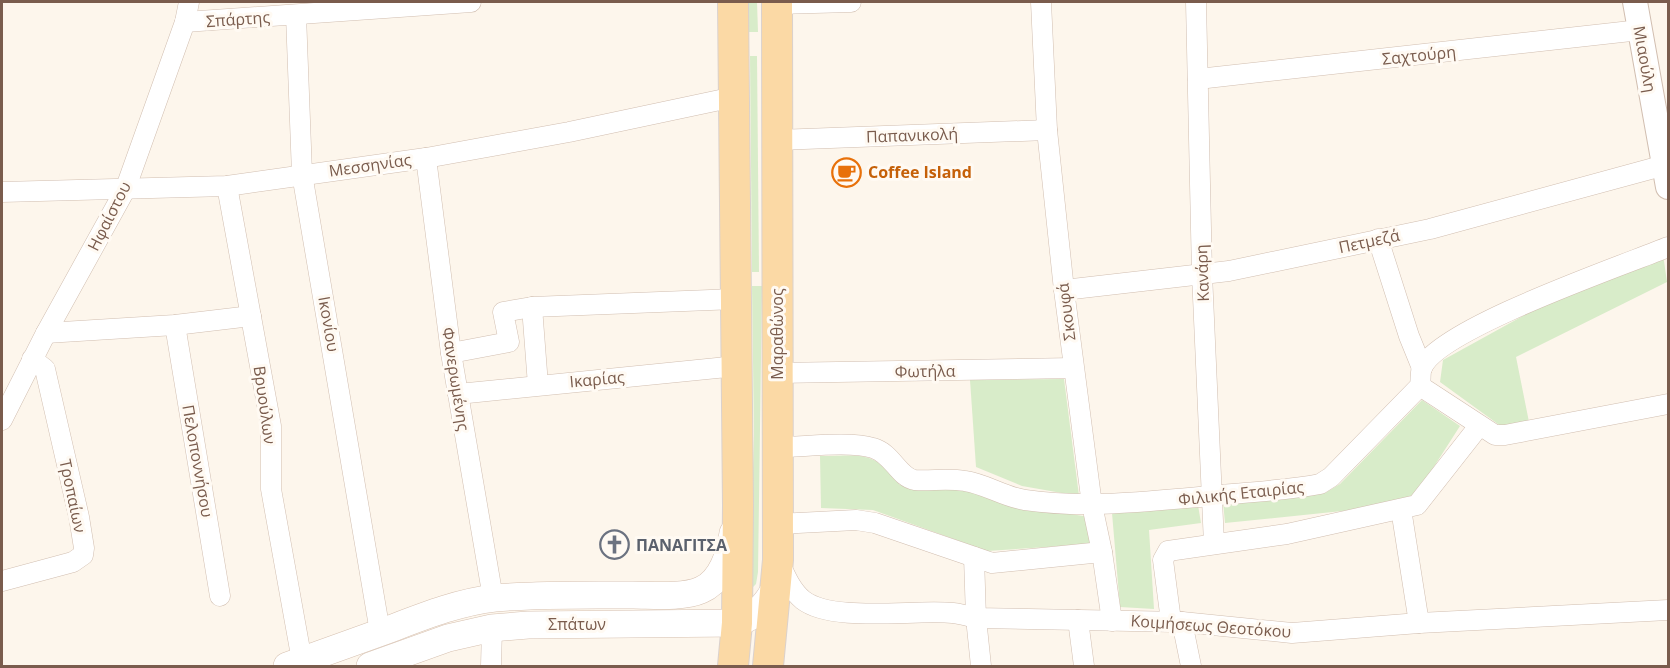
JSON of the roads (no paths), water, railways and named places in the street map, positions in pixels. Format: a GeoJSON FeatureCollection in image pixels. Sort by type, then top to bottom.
{"type":"FeatureCollection","features":[{"type":"Feature","properties":{"kind":"main road"},"geometry":{"type":"LineString","coordinates":[[733,666],[737,623],[738,505],[734,2]]}},
{"type":"Feature","properties":{"kind":"main road","name":"Μαραθώνος"},"geometry":{"type":"LineString","coordinates":[[768,666],[777,574],[778,524],[777,3]]}},
{"type":"Feature","properties":{"kind":"main road","name":"Σπάτων"},"geometry":{"type":"LineString","coordinates":[[294,664],[457,605],[493,598],[674,595],[701,590],[715,580],[720,573],[731,546],[738,505]]}},
{"type":"Feature","properties":{"kind":"main road"},"geometry":{"type":"LineString","coordinates":[[737,623],[757,613],[765,605],[777,574]]}},
{"type":"Feature","properties":{"kind":"main road","name":"Σπάτων"},"geometry":{"type":"LineString","coordinates":[[370,666],[448,638],[492,628],[528,625],[737,623]]}},
{"type":"Feature","properties":{"kind":"street","name":"Ηφαίστου"},"geometry":{"type":"LineString","coordinates":[[4,410],[125,190],[185,22],[189,2]]}},
{"type":"Feature","properties":{"kind":"street","name":"Σπάρτης"},"geometry":{"type":"LineString","coordinates":[[185,22],[296,15],[329,7],[471,2]]}},
{"type":"Feature","properties":{"kind":"street"},"geometry":{"type":"LineString","coordinates":[[777,3],[851,2]]}},
{"type":"Feature","properties":{"kind":"street","name":"Σκουφά"},"geometry":{"type":"LineString","coordinates":[[1041,2],[1047,130],[1064,290],[1092,506],[1102,552],[1112,621]]}},
{"type":"Feature","properties":{"kind":"street","name":"Κανάρη"},"geometry":{"type":"LineString","coordinates":[[1196,2],[1202,274],[1214,544]]}},
{"type":"Feature","properties":{"kind":"street","name":"Μιαούλη"},"geometry":{"type":"LineString","coordinates":[[1635,2],[1667,171]]}},
{"type":"Feature","properties":{"kind":"street","name":"Ικονίου"},"geometry":{"type":"LineString","coordinates":[[296,15],[302,174],[380,632]]}},
{"type":"Feature","properties":{"kind":"street","name":"Σαχτούρη"},"geometry":{"type":"LineString","coordinates":[[1198,79],[1640,30]]}},
{"type":"Feature","properties":{"kind":"street","name":"Μεσσηνίας"},"geometry":{"type":"LineString","coordinates":[[2,192],[227,186],[426,158],[569,132],[734,97]]}},
{"type":"Feature","properties":{"kind":"street","name":"Παπανικολή"},"geometry":{"type":"LineString","coordinates":[[777,140],[1047,130]]}},
{"type":"Feature","properties":{"kind":"street","name":"Φανερωμένης"},"geometry":{"type":"LineString","coordinates":[[426,158],[451,353],[493,598]]}},
{"type":"Feature","properties":{"kind":"street","name":"Πετμεζά"},"geometry":{"type":"LineString","coordinates":[[1064,290],[1230,272],[1430,229],[1667,171]]}},
{"type":"Feature","properties":{"kind":"street","name":"Βρυούλων"},"geometry":{"type":"LineString","coordinates":[[227,186],[271,426],[271,489],[294,664]]}},
{"type":"Feature","properties":{"kind":"street"},"geometry":{"type":"LineString","coordinates":[[1378,239],[1421,377],[1479,426],[1495,435],[1505,435],[1668,404]]}},
{"type":"Feature","properties":{"kind":"street","name":"Φιλικής Εταιρίας"},"geometry":{"type":"LineString","coordinates":[[778,447],[873,448],[886,454],[904,476],[913,480],[964,481],[1025,500],[1092,506],[1320,484],[1331,477],[1421,377],[1432,355],[1452,341],[1514,308],[1668,247]]}},
{"type":"Feature","properties":{"kind":"street"},"geometry":{"type":"LineString","coordinates":[[509,342],[503,312],[532,307],[736,299]]}},
{"type":"Feature","properties":{"kind":"street"},"geometry":{"type":"LineString","coordinates":[[532,307],[538,385]]}},
{"type":"Feature","properties":{"kind":"street"},"geometry":{"type":"LineString","coordinates":[[46,333],[175,325],[251,316]]}},
{"type":"Feature","properties":{"kind":"street","name":"Πελοποννήσου"},"geometry":{"type":"LineString","coordinates":[[175,325],[220,596]]}},
{"type":"Feature","properties":{"kind":"street"},"geometry":{"type":"LineString","coordinates":[[451,353],[534,338]]}},
{"type":"Feature","properties":{"kind":"street","name":"Τροπαίων"},"geometry":{"type":"LineString","coordinates":[[2,581],[73,562],[83,555],[84,548],[45,369],[32,359]]}},
{"type":"Feature","properties":{"kind":"street","name":"Ικαρίας"},"geometry":{"type":"LineString","coordinates":[[458,394],[737,366]]}},
{"type":"Feature","properties":{"kind":"street","name":"Φωτήλα"},"geometry":{"type":"LineString","coordinates":[[777,373],[1073,368]]}},
{"type":"Feature","properties":{"kind":"street"},"geometry":{"type":"LineString","coordinates":[[1191,666],[1177,621],[1164,555],[1172,550],[1287,534],[1417,505],[1479,426]]}},
{"type":"Feature","properties":{"kind":"street"},"geometry":{"type":"LineString","coordinates":[[1401,509],[1419,623]]}},
{"type":"Feature","properties":{"kind":"street"},"geometry":{"type":"LineString","coordinates":[[778,524],[856,520],[875,523],[992,563],[1102,552]]}},
{"type":"Feature","properties":{"kind":"street"},"geometry":{"type":"LineString","coordinates":[[974,557],[976,618],[981,666]]}},
{"type":"Feature","properties":{"kind":"street","name":"Κοιμήσεως Θεοτόκου"},"geometry":{"type":"LineString","coordinates":[[777,574],[804,601],[820,608],[849,613],[953,613],[976,618],[1177,621],[1292,633],[1419,623],[1668,609]]}},
{"type":"Feature","properties":{"kind":"street"},"geometry":{"type":"LineString","coordinates":[[1078,620],[1084,666]]}},
{"type":"Feature","properties":{"kind":"street"},"geometry":{"type":"LineString","coordinates":[[491,666],[492,628]]}},
{"type":"Feature","properties":{"kind":"place","name":"Coffee Island"},"geometry":{"type":"Point","coordinates":[847,172]}},
{"type":"Feature","properties":{"kind":"place","name":"ΠΑΝΑΓΙΤΣΑ"},"geometry":{"type":"Point","coordinates":[615,545]}}]}
